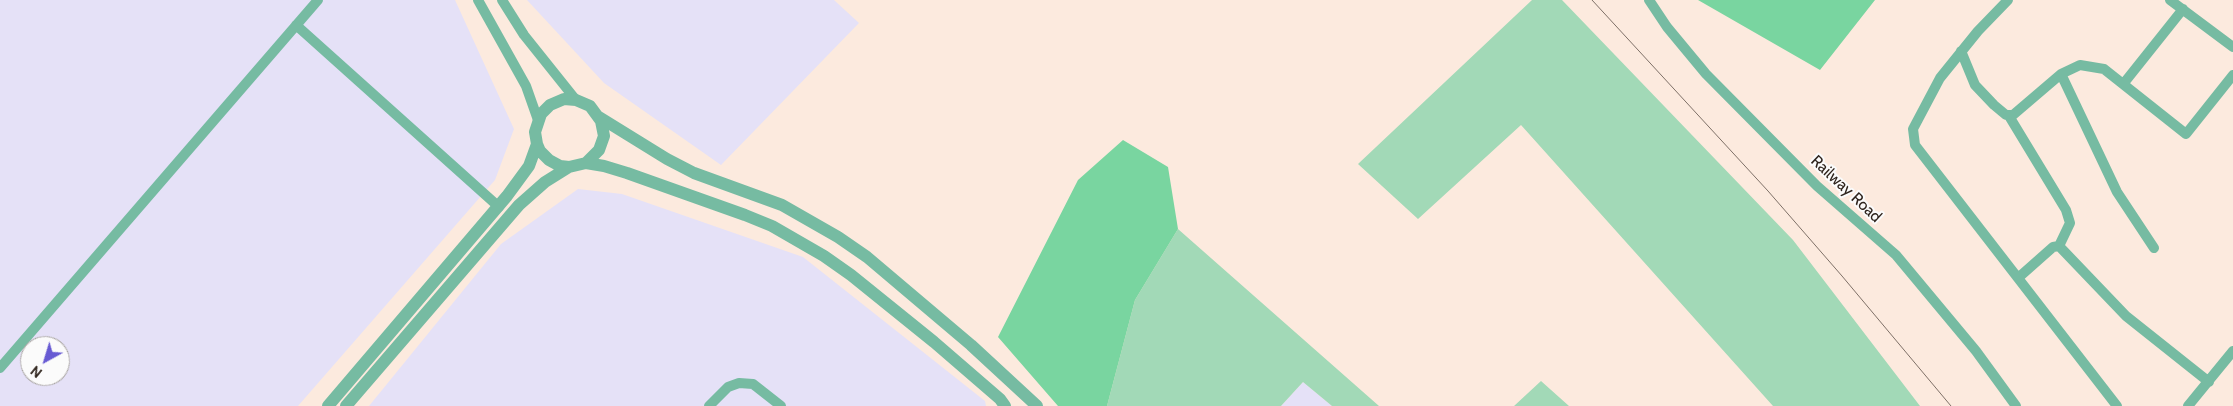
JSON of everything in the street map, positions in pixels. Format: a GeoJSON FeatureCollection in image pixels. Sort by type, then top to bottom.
{"type":"FeatureCollection","features":[{"type":"Feature","properties":{"kind":"street"},"geometry":{"type":"LineString","coordinates":[[478,0],[526,86],[538,120]]}},
{"type":"Feature","properties":{"kind":"street"},"geometry":{"type":"LineString","coordinates":[[502,0],[524,35],[576,100]]}},
{"type":"Feature","properties":{"kind":"street","name":"Railway Road"},"geometry":{"type":"LineString","coordinates":[[1649,0],[1667,27],[1706,74],[1818,186],[1896,256],[1976,351],[2016,406]]}},
{"type":"Feature","properties":{"kind":"street"},"geometry":{"type":"LineString","coordinates":[[2008,0],[1978,30],[1940,78],[1913,129],[1915,145],[2117,406]]}},
{"type":"Feature","properties":{"kind":"street"},"geometry":{"type":"LineString","coordinates":[[2170,0],[2233,47]]}},
{"type":"Feature","properties":{"kind":"street"},"geometry":{"type":"LineString","coordinates":[[0,368],[296,25],[312,2]]}},
{"type":"Feature","properties":{"kind":"street"},"geometry":{"type":"LineString","coordinates":[[2124,83],[2183,9]]}},
{"type":"Feature","properties":{"kind":"street"},"geometry":{"type":"LineString","coordinates":[[296,25],[499,207]]}},
{"type":"Feature","properties":{"kind":"street"},"geometry":{"type":"LineString","coordinates":[[1961,52],[1975,85],[1994,105],[2009,116],[2066,210],[2070,223],[2059,246]]}},
{"type":"Feature","properties":{"kind":"street"},"geometry":{"type":"LineString","coordinates":[[2009,116],[2061,74],[2080,65],[2104,69],[2186,134],[2233,75]]}},
{"type":"Feature","properties":{"kind":"street"},"geometry":{"type":"LineString","coordinates":[[2061,74],[2117,192],[2154,248]]}},
{"type":"Feature","properties":{"kind":"street"},"geometry":{"type":"LineString","coordinates":[[569,167],[549,160],[537,144],[535,132],[538,120],[550,105],[564,99],[576,100],[590,106],[599,117],[673,162],[694,172],[782,205],[838,237],[867,257],[1037,406]]}},
{"type":"Feature","properties":{"kind":"street"},"geometry":{"type":"LineString","coordinates":[[586,163],[600,150],[604,136],[599,117]]}},
{"type":"Feature","properties":{"kind":"street"},"geometry":{"type":"LineString","coordinates":[[328,406],[499,207],[529,166],[537,144]]}},
{"type":"Feature","properties":{"kind":"street"},"geometry":{"type":"LineString","coordinates":[[346,406],[519,205],[545,182],[569,167],[586,163],[627,172],[745,215],[772,226],[824,256],[851,275],[934,342],[1000,399],[1005,406]]}},
{"type":"Feature","properties":{"kind":"street"},"geometry":{"type":"LineString","coordinates":[[2018,278],[2053,247],[2059,246]]}},
{"type":"Feature","properties":{"kind":"street"},"geometry":{"type":"LineString","coordinates":[[2059,246],[2126,316],[2209,382]]}},
{"type":"Feature","properties":{"kind":"street"},"geometry":{"type":"LineString","coordinates":[[2188,406],[2233,352]]}},
{"type":"Feature","properties":{"kind":"street"},"geometry":{"type":"LineString","coordinates":[[709,406],[728,387],[739,383],[753,384],[781,406]]}},
{"type":"Feature","properties":{"kind":"shaded area"},"geometry":{"type":"Polygon","coordinates":[[[0,0],[455,0],[514,129],[495,180],[298,406],[0,406],[0,0]]]}},
{"type":"Feature","properties":{"kind":"shaded area"},"geometry":{"type":"Polygon","coordinates":[[[527,0],[834,0],[859,23],[721,165],[604,83],[527,0]]]}},
{"type":"Feature","properties":{"kind":"shaded area"},"geometry":{"type":"Polygon","coordinates":[[[578,189],[622,194],[803,257],[985,401],[986,406],[369,406],[501,244],[578,189]]]}},
{"type":"Feature","properties":{"kind":"shaded area"},"geometry":{"type":"Polygon","coordinates":[[[1303,382],[1332,406],[1281,406],[1303,382]]]}},
{"type":"Feature","properties":{"kind":"green space"},"geometry":{"type":"Polygon","coordinates":[[[1532,0],[1562,0],[1793,240],[1920,406],[1773,406],[1521,125],[1418,219],[1358,164],[1532,0]]]}},
{"type":"Feature","properties":{"kind":"green space"},"geometry":{"type":"Polygon","coordinates":[[[1698,0],[1875,0],[1820,70],[1698,0]]]}},
{"type":"Feature","properties":{"kind":"green space"},"geometry":{"type":"Polygon","coordinates":[[[1123,140],[1168,167],[1178,229],[1135,300],[1107,406],[1058,406],[998,337],[1078,180],[1123,140]]]}},
{"type":"Feature","properties":{"kind":"green space"},"geometry":{"type":"Polygon","coordinates":[[[1178,229],[1379,406],[1332,406],[1303,382],[1281,406],[1107,406],[1135,300],[1178,229]]]}},
{"type":"Feature","properties":{"kind":"green space"},"geometry":{"type":"Polygon","coordinates":[[[1541,381],[1569,406],[1514,406],[1541,381]]]}},
{"type":"Feature","properties":{"kind":"tram line"},"geometry":{"type":"LineString","coordinates":[[1592,0],[1768,191],[1951,406]]}}]}
